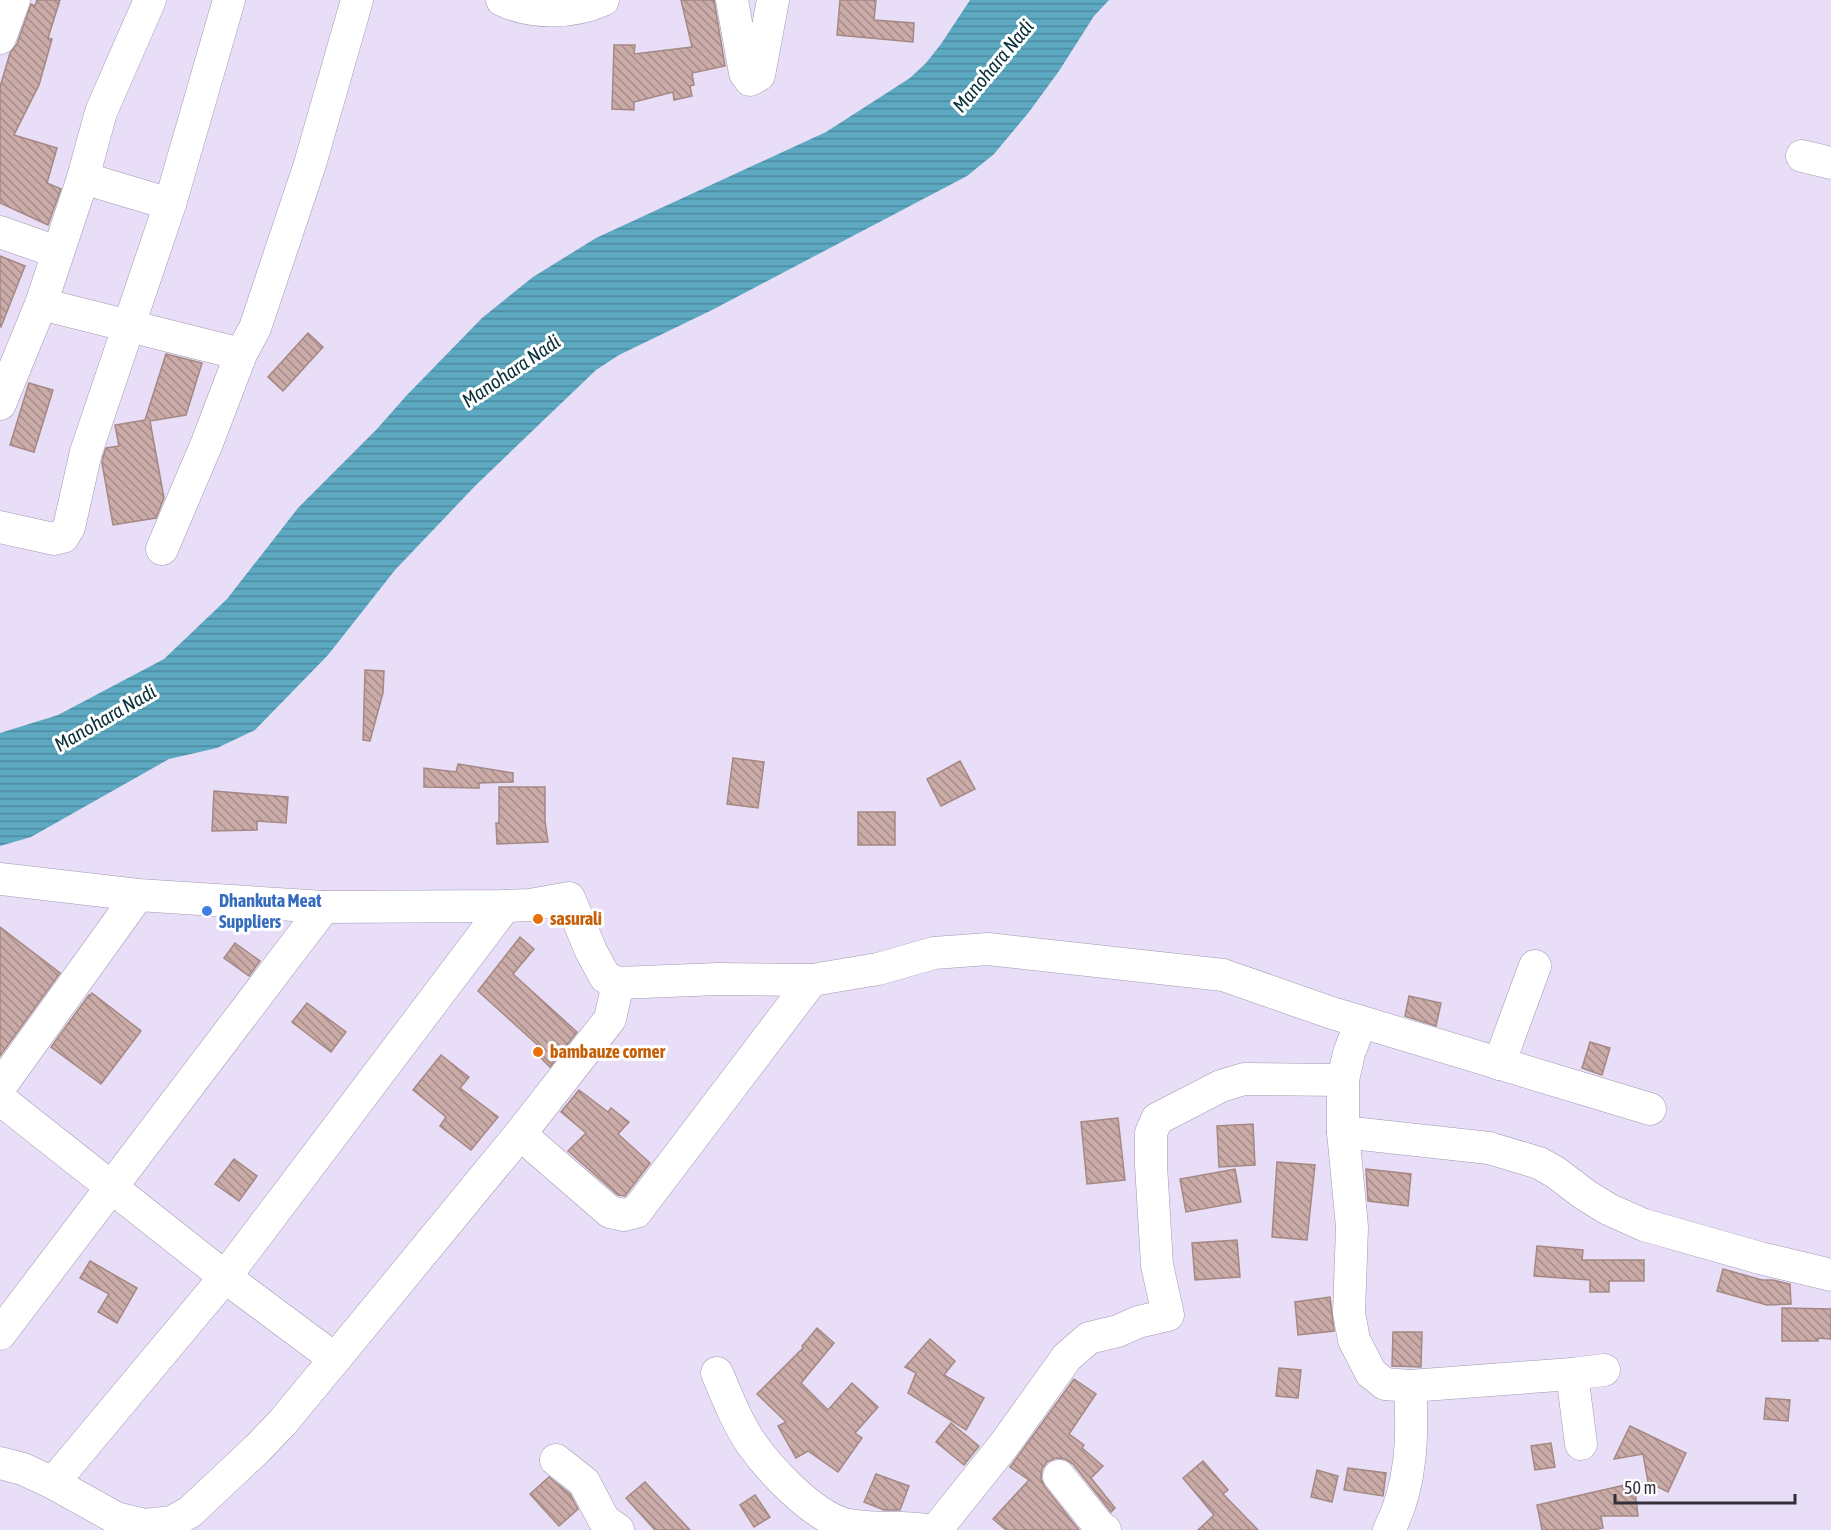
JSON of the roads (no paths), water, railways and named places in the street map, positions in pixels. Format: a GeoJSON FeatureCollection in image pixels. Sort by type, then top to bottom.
{"type":"FeatureCollection","features":[{"type":"Feature","properties":{"kind":"street"},"geometry":{"type":"LineString","coordinates":[[0,38],[14,0]]}},
{"type":"Feature","properties":{"kind":"street"},"geometry":{"type":"LineString","coordinates":[[0,404],[41,304],[83,178],[101,112],[150,0]]}},
{"type":"Feature","properties":{"kind":"street"},"geometry":{"type":"LineString","coordinates":[[0,527],[54,539],[63,537],[69,527],[86,452],[170,204],[229,0]]}},
{"type":"Feature","properties":{"kind":"street"},"geometry":{"type":"LineString","coordinates":[[162,549],[207,443],[241,354],[255,328],[310,164],[357,0]]}},
{"type":"Feature","properties":{"kind":"street"},"geometry":{"type":"LineString","coordinates":[[502,0],[525,9],[544,10],[576,8],[603,0]]}},
{"type":"Feature","properties":{"kind":"street"},"geometry":{"type":"LineString","coordinates":[[732,0],[745,73],[750,80],[759,75],[773,0]]}},
{"type":"Feature","properties":{"kind":"street"},"geometry":{"type":"LineString","coordinates":[[83,178],[170,204]]}},
{"type":"Feature","properties":{"kind":"street"},"geometry":{"type":"LineString","coordinates":[[0,231],[57,252]]}},
{"type":"Feature","properties":{"kind":"street"},"geometry":{"type":"LineString","coordinates":[[41,304],[241,354]]}},
{"type":"Feature","properties":{"kind":"street"},"geometry":{"type":"LineString","coordinates":[[5,887],[324,907],[505,906],[530,905],[569,898],[591,951],[605,977],[618,983],[812,980],[878,969],[934,954],[988,950],[1223,975],[1361,1022],[1650,1109]]}},
{"type":"Feature","properties":{"kind":"street"},"geometry":{"type":"LineString","coordinates":[[0,1087],[138,895]]}},
{"type":"Feature","properties":{"kind":"street"},"geometry":{"type":"LineString","coordinates":[[53,1483],[225,1277],[505,906]]}},
{"type":"Feature","properties":{"kind":"street"},"geometry":{"type":"LineString","coordinates":[[0,1334],[324,907]]}},
{"type":"Feature","properties":{"kind":"street"},"geometry":{"type":"LineString","coordinates":[[1499,1064],[1535,966]]}},
{"type":"Feature","properties":{"kind":"street"},"geometry":{"type":"LineString","coordinates":[[520,1134],[610,1212],[624,1215],[636,1212],[812,980]]}},
{"type":"Feature","properties":{"kind":"street"},"geometry":{"type":"LineString","coordinates":[[0,1463],[23,1469],[53,1483],[116,1518],[145,1525],[172,1522],[190,1512],[282,1423],[520,1134],[610,1019],[618,983]]}},
{"type":"Feature","properties":{"kind":"street"},"geometry":{"type":"LineString","coordinates":[[1361,1022],[1349,1053],[1343,1080],[1343,1132],[1352,1227],[1349,1313],[1354,1340],[1371,1373],[1385,1384],[1410,1386],[1604,1370]]}},
{"type":"Feature","properties":{"kind":"street"},"geometry":{"type":"LineString","coordinates":[[936,1530],[1004,1445],[1067,1357],[1089,1338],[1168,1315],[1157,1265],[1151,1165],[1151,1133],[1157,1119],[1221,1086],[1244,1079],[1343,1080]]}},
{"type":"Feature","properties":{"kind":"street"},"geometry":{"type":"LineString","coordinates":[[0,1099],[225,1277],[335,1359]]}},
{"type":"Feature","properties":{"kind":"street"},"geometry":{"type":"LineString","coordinates":[[1343,1132],[1489,1148],[1539,1163],[1608,1209],[1644,1225],[1760,1258],[1831,1275]]}},
{"type":"Feature","properties":{"kind":"street"},"geometry":{"type":"LineString","coordinates":[[717,1373],[731,1407],[751,1443],[774,1470],[807,1502],[842,1527],[906,1527],[926,1530]]}},
{"type":"Feature","properties":{"kind":"street"},"geometry":{"type":"LineString","coordinates":[[1572,1374],[1581,1444]]}},
{"type":"Feature","properties":{"kind":"street"},"geometry":{"type":"LineString","coordinates":[[1389,1530],[1405,1489],[1412,1432],[1410,1386]]}},
{"type":"Feature","properties":{"kind":"street"},"geometry":{"type":"LineString","coordinates":[[556,1460],[584,1482],[604,1520],[618,1530]]}},
{"type":"Feature","properties":{"kind":"street"},"geometry":{"type":"LineString","coordinates":[[1059,1476],[1100,1527],[1105,1530]]}},
{"type":"Feature","properties":{"kind":"water","name":"Manohara Nadi"},"geometry":{"type":"Polygon","coordinates":[[[970,0],[1109,0],[1094,16],[1059,71],[1029,112],[994,154],[967,176],[712,310],[619,355],[596,370],[476,485],[395,570],[328,655],[255,730],[217,748],[169,759],[31,837],[0,846],[0,733],[58,715],[164,659],[227,599],[298,508],[376,430],[407,395],[482,318],[533,277],[596,238],[826,132],[910,78],[941,44],[970,0]]]}},
{"type":"Feature","properties":{"kind":"place","name":"Dhankuta Meat Suppliers"},"geometry":{"type":"Point","coordinates":[207,911]}},
{"type":"Feature","properties":{"kind":"place","name":"sasurali"},"geometry":{"type":"Point","coordinates":[538,919]}},
{"type":"Feature","properties":{"kind":"place","name":"bambauze corner"},"geometry":{"type":"Point","coordinates":[538,1052]}}]}
